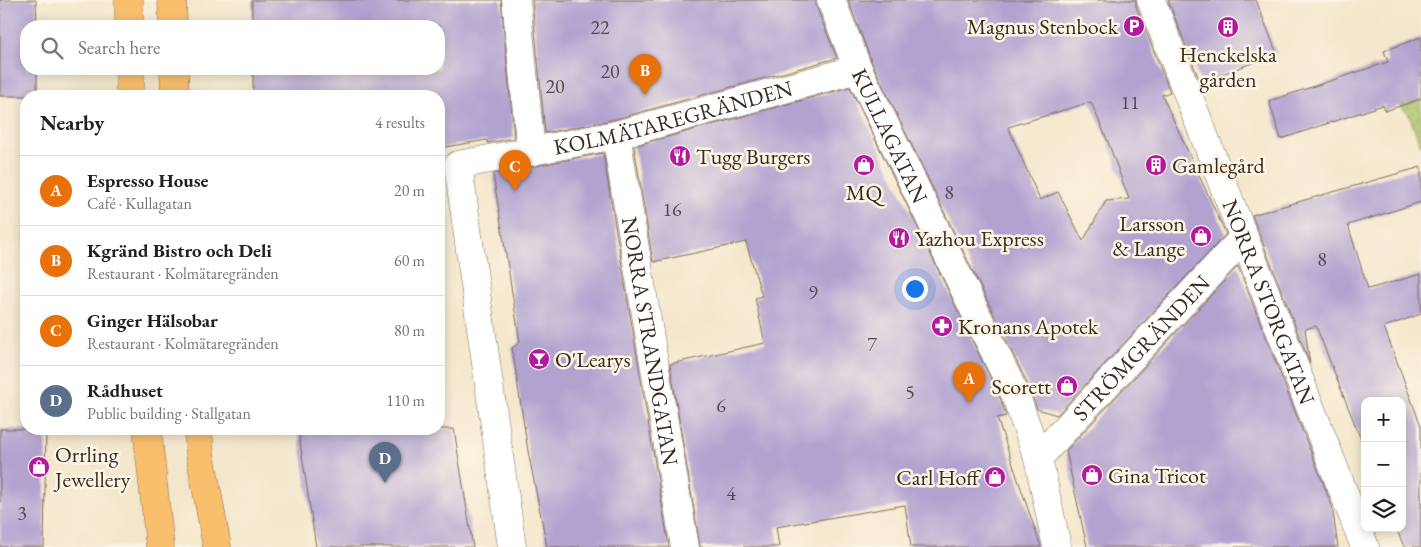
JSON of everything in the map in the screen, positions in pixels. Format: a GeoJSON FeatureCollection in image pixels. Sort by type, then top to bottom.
{"type":"FeatureCollection","features":[{"type":"Feature","properties":{"kind":"main road"},"geometry":{"type":"LineString","coordinates":[[130,0],[130,20]]}},
{"type":"Feature","properties":{"kind":"main road"},"geometry":{"type":"LineString","coordinates":[[172,0],[173,20]]}},
{"type":"Feature","properties":{"kind":"main road"},"geometry":{"type":"LineString","coordinates":[[130,75],[130,90]]}},
{"type":"Feature","properties":{"kind":"main road"},"geometry":{"type":"LineString","coordinates":[[174,75],[175,90]]}},
{"type":"Feature","properties":{"kind":"main road"},"geometry":{"type":"LineString","coordinates":[[149,435],[160,547]]}},
{"type":"Feature","properties":{"kind":"main road"},"geometry":{"type":"LineString","coordinates":[[198,435],[217,547]]}},
{"type":"Feature","properties":{"kind":"street"},"geometry":{"type":"LineString","coordinates":[[516,0],[531,152]]}},
{"type":"Feature","properties":{"kind":"street","name":"KULLAGATAN"},"geometry":{"type":"LineString","coordinates":[[831,0],[858,69],[1015,394],[1038,458],[1057,547]]}},
{"type":"Feature","properties":{"kind":"street","name":"NORRA STORGATAN"},"geometry":{"type":"LineString","coordinates":[[1151,0],[1365,547]]}},
{"type":"Feature","properties":{"kind":"street","name":"KOLMÄTAREGRÄNDEN"},"geometry":{"type":"LineString","coordinates":[[512,547],[458,165],[616,136],[858,69]]}},
{"type":"Feature","properties":{"kind":"street","name":"NORRA STRANDGATAN"},"geometry":{"type":"LineString","coordinates":[[616,136],[685,547]]}},
{"type":"Feature","properties":{"kind":"street","name":"STRÖMGRÄNDEN"},"geometry":{"type":"LineString","coordinates":[[1038,458],[1244,237]]}},
{"type":"Feature","properties":{"kind":"green space"},"geometry":{"type":"Polygon","coordinates":[[[1421,99],[1421,146],[1408,113],[1400,106],[1421,99]]]}},
{"type":"Feature","properties":{"kind":"building"},"geometry":{"type":"Polygon","coordinates":[[[0,0],[36,0],[37,20],[20,20],[20,75],[37,75],[37,90],[20,90],[20,96],[0,96],[0,0]]]}},
{"type":"Feature","properties":{"kind":"building"},"geometry":{"type":"Polygon","coordinates":[[[252,0],[501,0],[514,138],[488,143],[487,140],[445,147],[445,90],[253,90],[253,75],[445,75],[445,20],[252,20],[252,0]]]}},
{"type":"Feature","properties":{"kind":"building"},"geometry":{"type":"Polygon","coordinates":[[[532,0],[816,0],[816,6],[837,58],[612,120],[545,133],[532,0]]]}},
{"type":"Feature","properties":{"kind":"building"},"geometry":{"type":"Polygon","coordinates":[[[848,0],[1136,0],[1136,6],[1170,92],[1162,95],[1226,234],[1057,415],[1037,409],[1029,387],[872,63],[848,0]],[[1091,102],[1008,127],[1040,200],[1058,192],[1083,241],[1106,201],[1129,199],[1091,102]]]}},
{"type":"Feature","properties":{"kind":"building","name":"Henckelska gården"},"geometry":{"type":"Polygon","coordinates":[[[1168,0],[1256,0],[1277,54],[1200,82],[1168,0]]]}},
{"type":"Feature","properties":{"kind":"building"},"geometry":{"type":"Polygon","coordinates":[[[1421,37],[1421,99],[1385,111],[1383,105],[1281,139],[1269,101],[1388,62],[1384,51],[1421,37]]]}},
{"type":"Feature","properties":{"kind":"building"},"geometry":{"type":"Polygon","coordinates":[[[850,87],[1001,400],[1006,416],[997,418],[1041,547],[911,547],[905,505],[776,527],[779,547],[700,547],[670,364],[765,343],[755,298],[762,296],[746,242],[653,262],[634,146],[850,87]]]}},
{"type":"Feature","properties":{"kind":"building"},"geometry":{"type":"Polygon","coordinates":[[[603,153],[669,547],[547,547],[528,451],[512,348],[520,342],[493,174],[603,153]]]}},
{"type":"Feature","properties":{"kind":"building"},"geometry":{"type":"Polygon","coordinates":[[[1421,167],[1421,202],[1348,225],[1368,289],[1421,274],[1421,314],[1384,327],[1421,426],[1421,547],[1404,547],[1398,532],[1406,532],[1406,397],[1361,397],[1361,440],[1316,326],[1305,329],[1310,364],[1252,215],[1421,167]]]}},
{"type":"Feature","properties":{"kind":"building"},"geometry":{"type":"Polygon","coordinates":[[[1238,266],[1332,506],[1338,547],[1087,547],[1066,451],[1238,266]]]}},
{"type":"Feature","properties":{"kind":"building"},"geometry":{"type":"Polygon","coordinates":[[[0,429],[20,429],[20,435],[46,435],[44,547],[0,547],[0,429]]]}},
{"type":"Feature","properties":{"kind":"building"},"geometry":{"type":"Polygon","coordinates":[[[445,429],[454,429],[473,547],[316,547],[299,435],[445,435],[445,429]]]}},
{"type":"Feature","properties":{"kind":"place","name":"Magnus Stenbock"},"geometry":{"type":"Point","coordinates":[1134,26]}},
{"type":"Feature","properties":{"kind":"place","name":"Henckelska gården"},"geometry":{"type":"Point","coordinates":[1228,27]}},
{"type":"Feature","properties":{"kind":"place","name":"Kgränd Bistro och Deli"},"geometry":{"type":"Point","coordinates":[645,95]}},
{"type":"Feature","properties":{"kind":"place","name":"Tugg Burgers"},"geometry":{"type":"Point","coordinates":[680,156]}},
{"type":"Feature","properties":{"kind":"place","name":"MQ"},"geometry":{"type":"Point","coordinates":[864,165]}},
{"type":"Feature","properties":{"kind":"place","name":"Gamlegård"},"geometry":{"type":"Point","coordinates":[1156,165]}},
{"type":"Feature","properties":{"kind":"place","name":"Ginger Hälsobar"},"geometry":{"type":"Point","coordinates":[515,191]}},
{"type":"Feature","properties":{"kind":"place","name":"Larsson & Lange"},"geometry":{"type":"Point","coordinates":[1201,236]}},
{"type":"Feature","properties":{"kind":"place","name":"Yazhou Express"},"geometry":{"type":"Point","coordinates":[899,238]}},
{"type":"Feature","properties":{"kind":"place","name":"Kronans Apotek"},"geometry":{"type":"Point","coordinates":[942,326]}},
{"type":"Feature","properties":{"kind":"place","name":"O'Learys"},"geometry":{"type":"Point","coordinates":[539,359]}},
{"type":"Feature","properties":{"kind":"place","name":"Scorett"},"geometry":{"type":"Point","coordinates":[1067,386]}},
{"type":"Feature","properties":{"kind":"place","name":"Espresso House"},"geometry":{"type":"Point","coordinates":[969,403]}},
{"type":"Feature","properties":{"kind":"place","name":"Orrling Jewellery"},"geometry":{"type":"Point","coordinates":[39,467]}},
{"type":"Feature","properties":{"kind":"place","name":"Gina Tricot"},"geometry":{"type":"Point","coordinates":[1092,475]}},
{"type":"Feature","properties":{"kind":"place","name":"Carl Hoff"},"geometry":{"type":"Point","coordinates":[995,477]}},
{"type":"Feature","properties":{"kind":"place","name":"Rådhuset"},"geometry":{"type":"Point","coordinates":[385,483]}}]}
